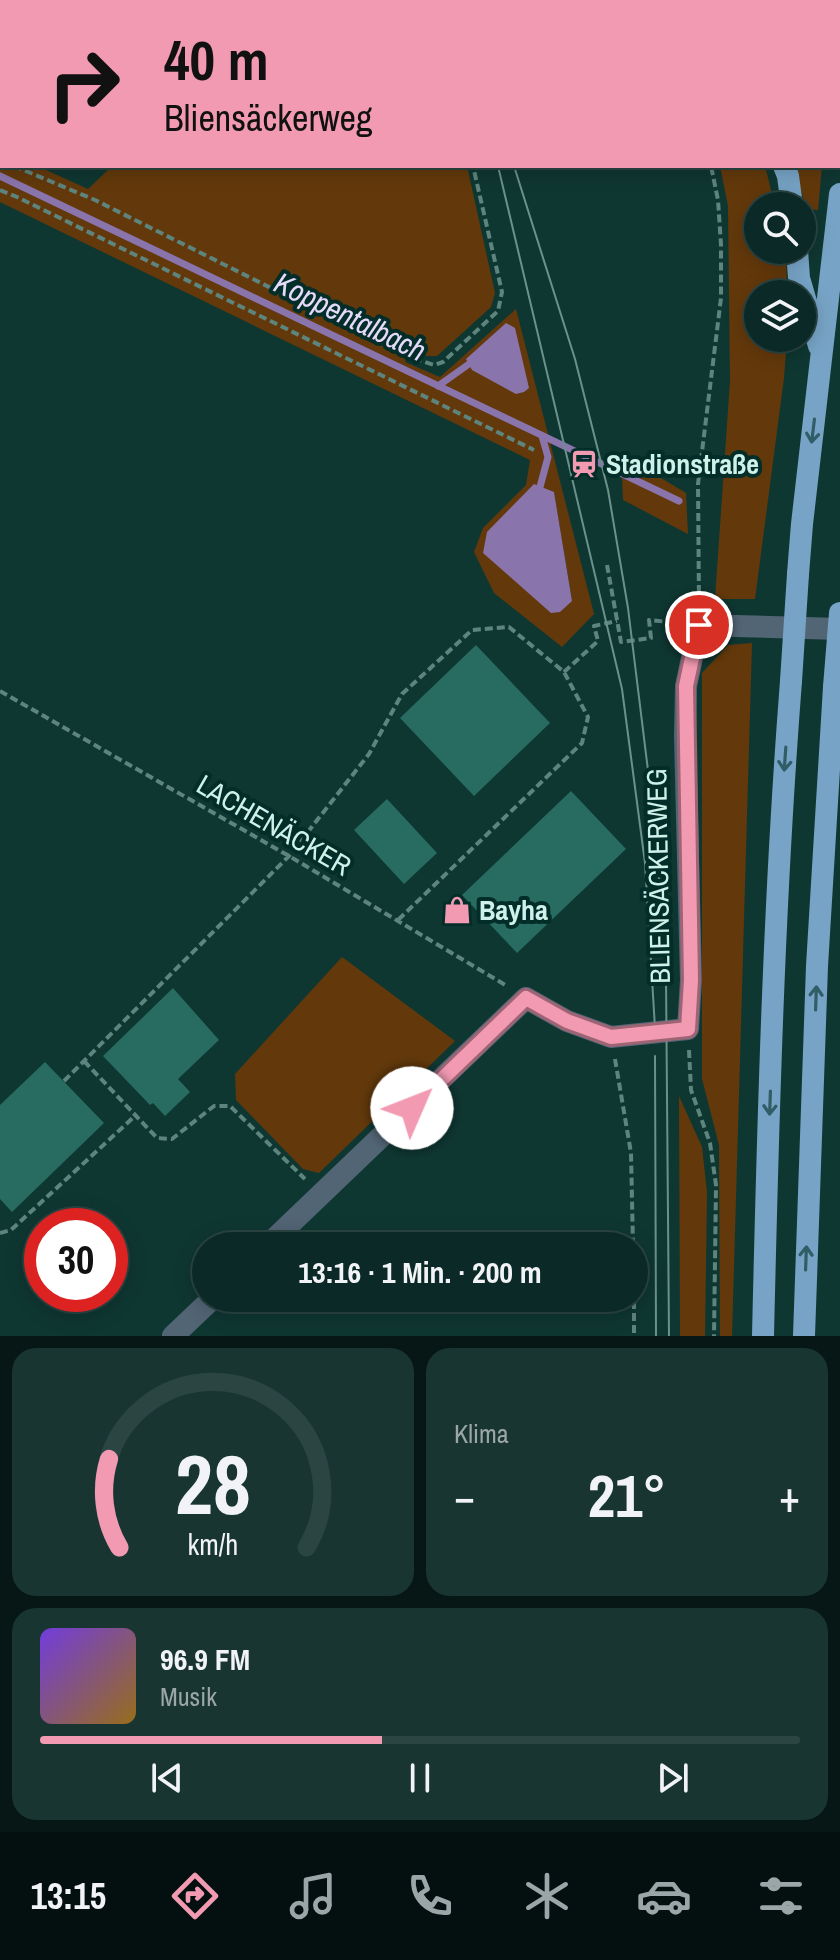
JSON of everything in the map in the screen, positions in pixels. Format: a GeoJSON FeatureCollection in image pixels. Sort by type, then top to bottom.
{"type":"FeatureCollection","features":[{"type":"Feature","properties":{"kind":"highway"},"geometry":{"type":"LineString","coordinates":[[785,168],[790,192]]}},
{"type":"Feature","properties":{"kind":"highway"},"geometry":{"type":"LineString","coordinates":[[763,1336],[785,759],[802,524],[840,194]]}},
{"type":"Feature","properties":{"kind":"highway"},"geometry":{"type":"LineString","coordinates":[[798,264],[799,278],[822,354]]}},
{"type":"Feature","properties":{"kind":"highway"},"geometry":{"type":"LineString","coordinates":[[804,1336],[818,953],[840,613]]}},
{"type":"Feature","properties":{"kind":"street"},"geometry":{"type":"LineString","coordinates":[[699,625],[840,629]]}},
{"type":"Feature","properties":{"kind":"street","name":"BLIENSÄCKERWEG"},"geometry":{"type":"LineString","coordinates":[[688,1029],[691,980],[686,686],[699,625]]}},
{"type":"Feature","properties":{"kind":"street"},"geometry":{"type":"LineString","coordinates":[[282,1232],[526,998],[567,1021],[611,1037],[688,1029]]}},
{"type":"Feature","properties":{"kind":"street"},"geometry":{"type":"LineString","coordinates":[[173,1336],[198,1312]]}},
{"type":"Feature","properties":{"kind":"path"},"geometry":{"type":"LineString","coordinates":[[19,168],[95,200],[409,357],[434,365],[443,362],[498,311],[502,292],[473,168]]}},
{"type":"Feature","properties":{"kind":"path"},"geometry":{"type":"LineString","coordinates":[[607,565],[621,642],[651,638],[649,620],[699,625],[698,484],[721,298],[718,200],[711,168]]}},
{"type":"Feature","properties":{"kind":"path"},"geometry":{"type":"LineString","coordinates":[[0,190],[534,450]]}},
{"type":"Feature","properties":{"kind":"path"},"geometry":{"type":"LineString","coordinates":[[564,672],[598,641],[594,626],[617,621]]}},
{"type":"Feature","properties":{"kind":"path"},"geometry":{"type":"LineString","coordinates":[[64,1081],[289,856],[369,754],[402,694],[472,630],[509,627],[564,672],[588,717],[582,743],[397,921]]}},
{"type":"Feature","properties":{"kind":"path","name":"LACHENÄCKER"},"geometry":{"type":"LineString","coordinates":[[0,691],[289,856],[526,998]]}},
{"type":"Feature","properties":{"kind":"path"},"geometry":{"type":"LineString","coordinates":[[688,1029],[691,1090],[710,1143],[716,1185],[714,1336]]}},
{"type":"Feature","properties":{"kind":"path"},"geometry":{"type":"LineString","coordinates":[[611,1037],[631,1153],[633,1232]]}},
{"type":"Feature","properties":{"kind":"path"},"geometry":{"type":"LineString","coordinates":[[84,1061],[157,1138],[172,1139],[214,1106],[230,1106],[320,1195]]}},
{"type":"Feature","properties":{"kind":"path"},"geometry":{"type":"LineString","coordinates":[[0,1233],[11,1230],[136,1115]]}},
{"type":"Feature","properties":{"kind":"path"},"geometry":{"type":"LineString","coordinates":[[634,1312],[634,1336]]}},
{"type":"Feature","properties":{"kind":"shaded area"},"geometry":{"type":"Polygon","coordinates":[[[0,168],[41,168],[88,189],[110,168],[467,168],[495,293],[491,307],[437,356],[427,356],[412,349],[405,362],[440,377],[516,309],[594,614],[562,647],[494,593],[474,552],[483,528],[526,485],[530,460],[0,202],[0,168]],[[534,485],[572,601],[554,493],[534,485]]]}},
{"type":"Feature","properties":{"kind":"shaded area"},"geometry":{"type":"Polygon","coordinates":[[[720,168],[766,168],[772,192],[744,192],[744,264],[786,264],[787,280],[744,280],[744,352],[786,352],[755,599],[715,599],[730,381],[728,206],[720,168]]]}},
{"type":"Feature","properties":{"kind":"shaded area"},"geometry":{"type":"Polygon","coordinates":[[[795,168],[822,168],[818,210],[816,192],[801,192],[795,168]]]}},
{"type":"Feature","properties":{"kind":"shaded area"},"geometry":{"type":"Polygon","coordinates":[[[506,323],[515,328],[529,388],[516,394],[472,370],[466,359],[506,323]]]}},
{"type":"Feature","properties":{"kind":"shaded area"},"geometry":{"type":"Polygon","coordinates":[[[621,454],[686,493],[688,534],[623,500],[621,454]]]}},
{"type":"Feature","properties":{"kind":"shaded area"},"geometry":{"type":"Polygon","coordinates":[[[534,484],[554,492],[572,601],[560,612],[551,613],[483,553],[487,532],[534,484]]]}},
{"type":"Feature","properties":{"kind":"shaded area"},"geometry":{"type":"Polygon","coordinates":[[[752,643],[732,1336],[720,1336],[719,1145],[702,1079],[702,673],[728,645],[752,643]]]}},
{"type":"Feature","properties":{"kind":"shaded area"},"geometry":{"type":"Polygon","coordinates":[[[342,957],[455,1041],[319,1173],[303,1169],[236,1100],[235,1074],[342,957]]]}},
{"type":"Feature","properties":{"kind":"shaded area"},"geometry":{"type":"Polygon","coordinates":[[[679,1096],[702,1147],[707,1192],[705,1336],[680,1336],[679,1096]]]}},
{"type":"Feature","properties":{"kind":"building"},"geometry":{"type":"Polygon","coordinates":[[[476,645],[550,723],[474,796],[400,718],[476,645]]]}},
{"type":"Feature","properties":{"kind":"building"},"geometry":{"type":"Polygon","coordinates":[[[571,791],[626,849],[517,953],[462,895],[571,791]]]}},
{"type":"Feature","properties":{"kind":"building"},"geometry":{"type":"Polygon","coordinates":[[[387,799],[437,853],[404,884],[354,830],[387,799]]]}},
{"type":"Feature","properties":{"kind":"building"},"geometry":{"type":"Polygon","coordinates":[[[173,988],[219,1040],[178,1079],[190,1092],[165,1116],[153,1103],[150,1105],[103,1056],[173,988]]]}},
{"type":"Feature","properties":{"kind":"building"},"geometry":{"type":"Polygon","coordinates":[[[45,1062],[104,1123],[12,1212],[0,1199],[0,1105],[45,1062]]]}},
{"type":"Feature","properties":{"kind":"waterway","name":"Koppentalbach"},"geometry":{"type":"LineString","coordinates":[[0,176],[679,501]]}},
{"type":"Feature","properties":{"kind":"waterway"},"geometry":{"type":"LineString","coordinates":[[438,386],[469,364]]}},
{"type":"Feature","properties":{"kind":"waterway"},"geometry":{"type":"LineString","coordinates":[[540,487],[548,457],[542,436]]}},
{"type":"Feature","properties":{"kind":"tram line"},"geometry":{"type":"LineString","coordinates":[[498,168],[622,689],[645,863],[655,1028]]}},
{"type":"Feature","properties":{"kind":"tram line"},"geometry":{"type":"LineString","coordinates":[[515,168],[575,359],[608,490],[628,608],[653,811],[666,977],[669,1336]]}},
{"type":"Feature","properties":{"kind":"tram line"},"geometry":{"type":"LineString","coordinates":[[655,1056],[656,1336]]}},
{"type":"Feature","properties":{"kind":"place","name":"Stadionstraße"},"geometry":{"type":"Point","coordinates":[584,464]}},
{"type":"Feature","properties":{"kind":"place","name":"Bayha"},"geometry":{"type":"Point","coordinates":[457,910]}},
{"type":"Feature","properties":{"kind":"route"},"geometry":{"type":"LineString","coordinates":[[412,1108],[526,998],[567,1021],[611,1037],[688,1029],[691,980],[686,686],[699,625]]}}]}
